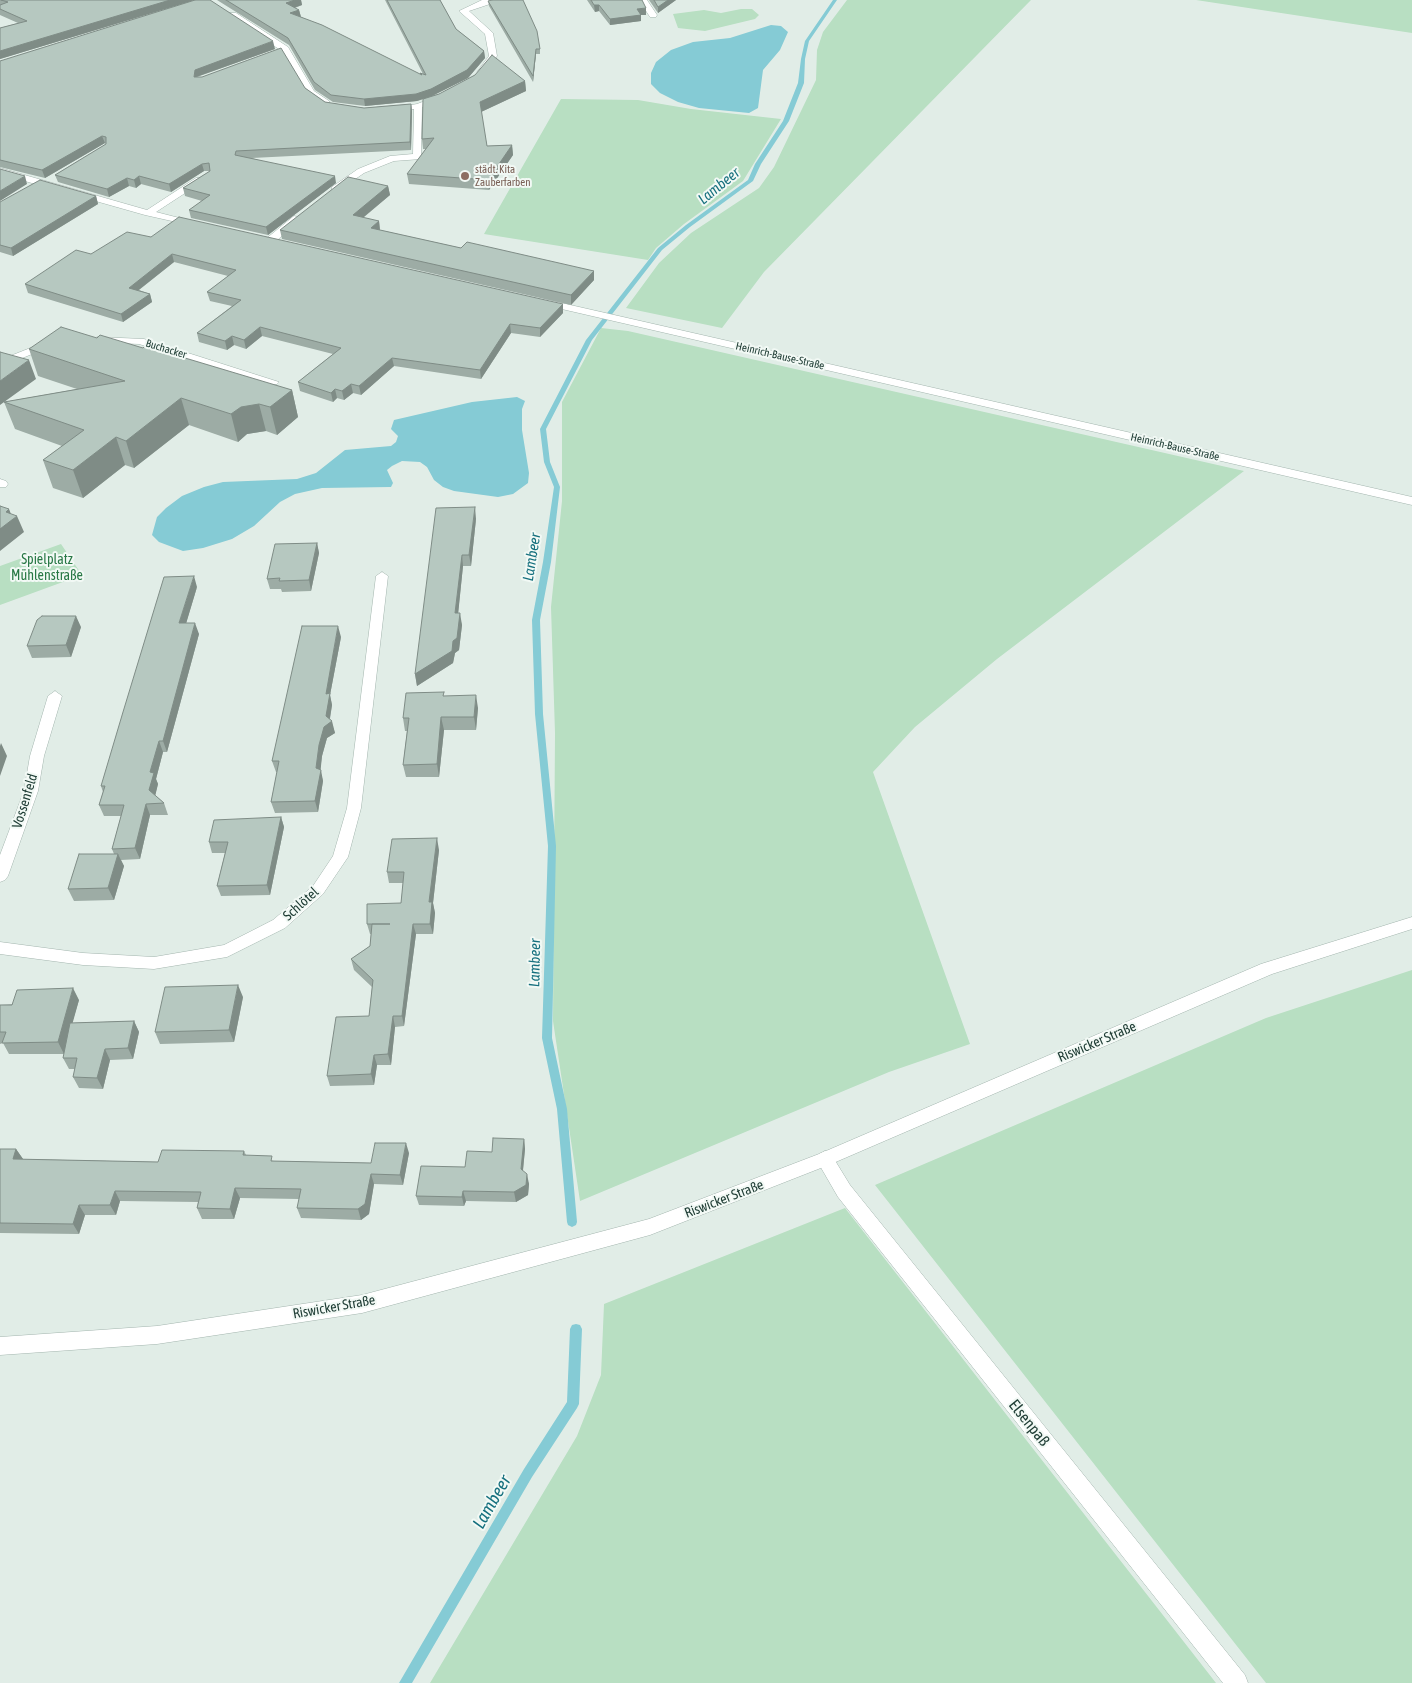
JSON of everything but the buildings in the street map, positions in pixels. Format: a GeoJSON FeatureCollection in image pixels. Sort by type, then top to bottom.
{"type":"FeatureCollection","features":[{"type":"Feature","properties":{"kind":"street"},"geometry":{"type":"LineString","coordinates":[[472,81],[494,56],[489,33],[475,19],[463,11],[485,2],[498,0]]}},
{"type":"Feature","properties":{"kind":"street"},"geometry":{"type":"LineString","coordinates":[[643,0],[653,15]]}},
{"type":"Feature","properties":{"kind":"street"},"geometry":{"type":"LineString","coordinates":[[223,10],[281,51],[311,93],[330,106],[338,107]]}},
{"type":"Feature","properties":{"kind":"street"},"geometry":{"type":"LineString","coordinates":[[384,110],[418,106],[452,92]]}},
{"type":"Feature","properties":{"kind":"street"},"geometry":{"type":"LineString","coordinates":[[327,195],[369,168],[393,158],[418,157],[418,106]]}},
{"type":"Feature","properties":{"kind":"street"},"geometry":{"type":"LineString","coordinates":[[0,171],[48,181],[148,213],[205,226]]}},
{"type":"Feature","properties":{"kind":"street"},"geometry":{"type":"LineString","coordinates":[[148,213],[208,175]]}},
{"type":"Feature","properties":{"kind":"street"},"geometry":{"type":"LineString","coordinates":[[24,192],[48,181]]}},
{"type":"Feature","properties":{"kind":"street"},"geometry":{"type":"LineString","coordinates":[[271,240],[305,212]]}},
{"type":"Feature","properties":{"kind":"street","name":"Heinrich-Bause-Straße"},"geometry":{"type":"LineString","coordinates":[[534,300],[1412,501]]}},
{"type":"Feature","properties":{"kind":"street","name":"Buchacker"},"geometry":{"type":"LineString","coordinates":[[85,340],[140,341],[273,382]]}},
{"type":"Feature","properties":{"kind":"street"},"geometry":{"type":"LineString","coordinates":[[0,364],[36,348],[58,342]]}},
{"type":"Feature","properties":{"kind":"street","name":"Schlötel"},"geometry":{"type":"LineString","coordinates":[[0,948],[83,959],[154,963],[227,950],[279,924],[318,890],[340,857],[354,808],[382,576]]}},
{"type":"Feature","properties":{"kind":"street","name":"Vossenfeld"},"geometry":{"type":"LineString","coordinates":[[0,876],[31,791],[37,756],[55,696]]}},
{"type":"Feature","properties":{"kind":"street","name":"Riswicker Straße"},"geometry":{"type":"LineString","coordinates":[[0,1346],[157,1335],[362,1304],[650,1227],[825,1159],[1268,969],[1412,923]]}},
{"type":"Feature","properties":{"kind":"street","name":"Elsenpaß"},"geometry":{"type":"LineString","coordinates":[[825,1159],[844,1191],[1236,1683]]}},
{"type":"Feature","properties":{"kind":"green space"},"geometry":{"type":"Polygon","coordinates":[[[847,0],[1031,0],[764,272],[722,328],[626,308],[659,263],[691,233],[759,188],[774,167],[816,80],[817,50],[823,32],[847,0]]]}},
{"type":"Feature","properties":{"kind":"green space"},"geometry":{"type":"Polygon","coordinates":[[[1196,0],[1412,0],[1412,33],[1196,0]]]}},
{"type":"Feature","properties":{"kind":"green space"},"geometry":{"type":"Polygon","coordinates":[[[752,9],[759,15],[755,19],[705,31],[678,28],[673,14],[704,10],[721,13],[752,9]]]}},
{"type":"Feature","properties":{"kind":"green space"},"geometry":{"type":"Polygon","coordinates":[[[561,99],[638,100],[691,109],[781,119],[743,181],[684,224],[656,248],[648,260],[484,234],[561,99]]]}},
{"type":"Feature","properties":{"kind":"green space"},"geometry":{"type":"Polygon","coordinates":[[[601,328],[628,331],[1244,471],[997,659],[915,727],[873,772],[970,1044],[889,1072],[580,1201],[553,1021],[555,733],[551,607],[562,501],[562,402],[601,328]]]}},
{"type":"Feature","properties":{"kind":"green space","name":"Spielplatz Mühlenstraße"},"geometry":{"type":"Polygon","coordinates":[[[61,544],[82,575],[0,605],[0,566],[61,544]]]}},
{"type":"Feature","properties":{"kind":"green space"},"geometry":{"type":"Polygon","coordinates":[[[1412,970],[1412,1683],[1266,1683],[875,1185],[1266,1018],[1412,970]]]}},
{"type":"Feature","properties":{"kind":"green space"},"geometry":{"type":"Polygon","coordinates":[[[845,1208],[1216,1683],[430,1683],[577,1436],[601,1375],[604,1304],[845,1208]]]}},
{"type":"Feature","properties":{"kind":"water"},"geometry":{"type":"Polygon","coordinates":[[[771,25],[781,26],[788,32],[780,50],[763,70],[758,108],[749,113],[699,108],[678,102],[660,93],[651,84],[651,73],[656,62],[671,50],[693,42],[730,38],[771,25]]]}},
{"type":"Feature","properties":{"kind":"water"},"geometry":{"type":"Polygon","coordinates":[[[517,397],[525,401],[522,409],[522,430],[529,473],[528,483],[513,494],[498,497],[454,491],[443,487],[434,480],[427,467],[420,462],[402,461],[387,470],[393,483],[391,487],[322,488],[295,494],[280,502],[254,526],[232,539],[203,548],[183,551],[159,542],[152,535],[157,517],[166,508],[182,496],[204,487],[223,482],[297,479],[316,473],[345,450],[391,446],[396,442],[398,436],[391,429],[394,420],[472,402],[517,397]]]}},
{"type":"Feature","properties":{"kind":"waterway","name":"Lambeer"},"geometry":{"type":"LineString","coordinates":[[572,1222],[562,1109],[547,1038],[552,846],[539,714],[536,620],[547,562],[557,487],[547,462],[543,429],[589,340],[660,249],[750,181],[758,164],[786,121],[801,83],[807,41],[835,0]]}},
{"type":"Feature","properties":{"kind":"waterway","name":"Lambeer"},"geometry":{"type":"LineString","coordinates":[[405,1683],[528,1473],[573,1404],[576,1329]]}},
{"type":"Feature","properties":{"kind":"place","name":"städt. Kita Zauberfarben"},"geometry":{"type":"Point","coordinates":[465,176]}}]}
